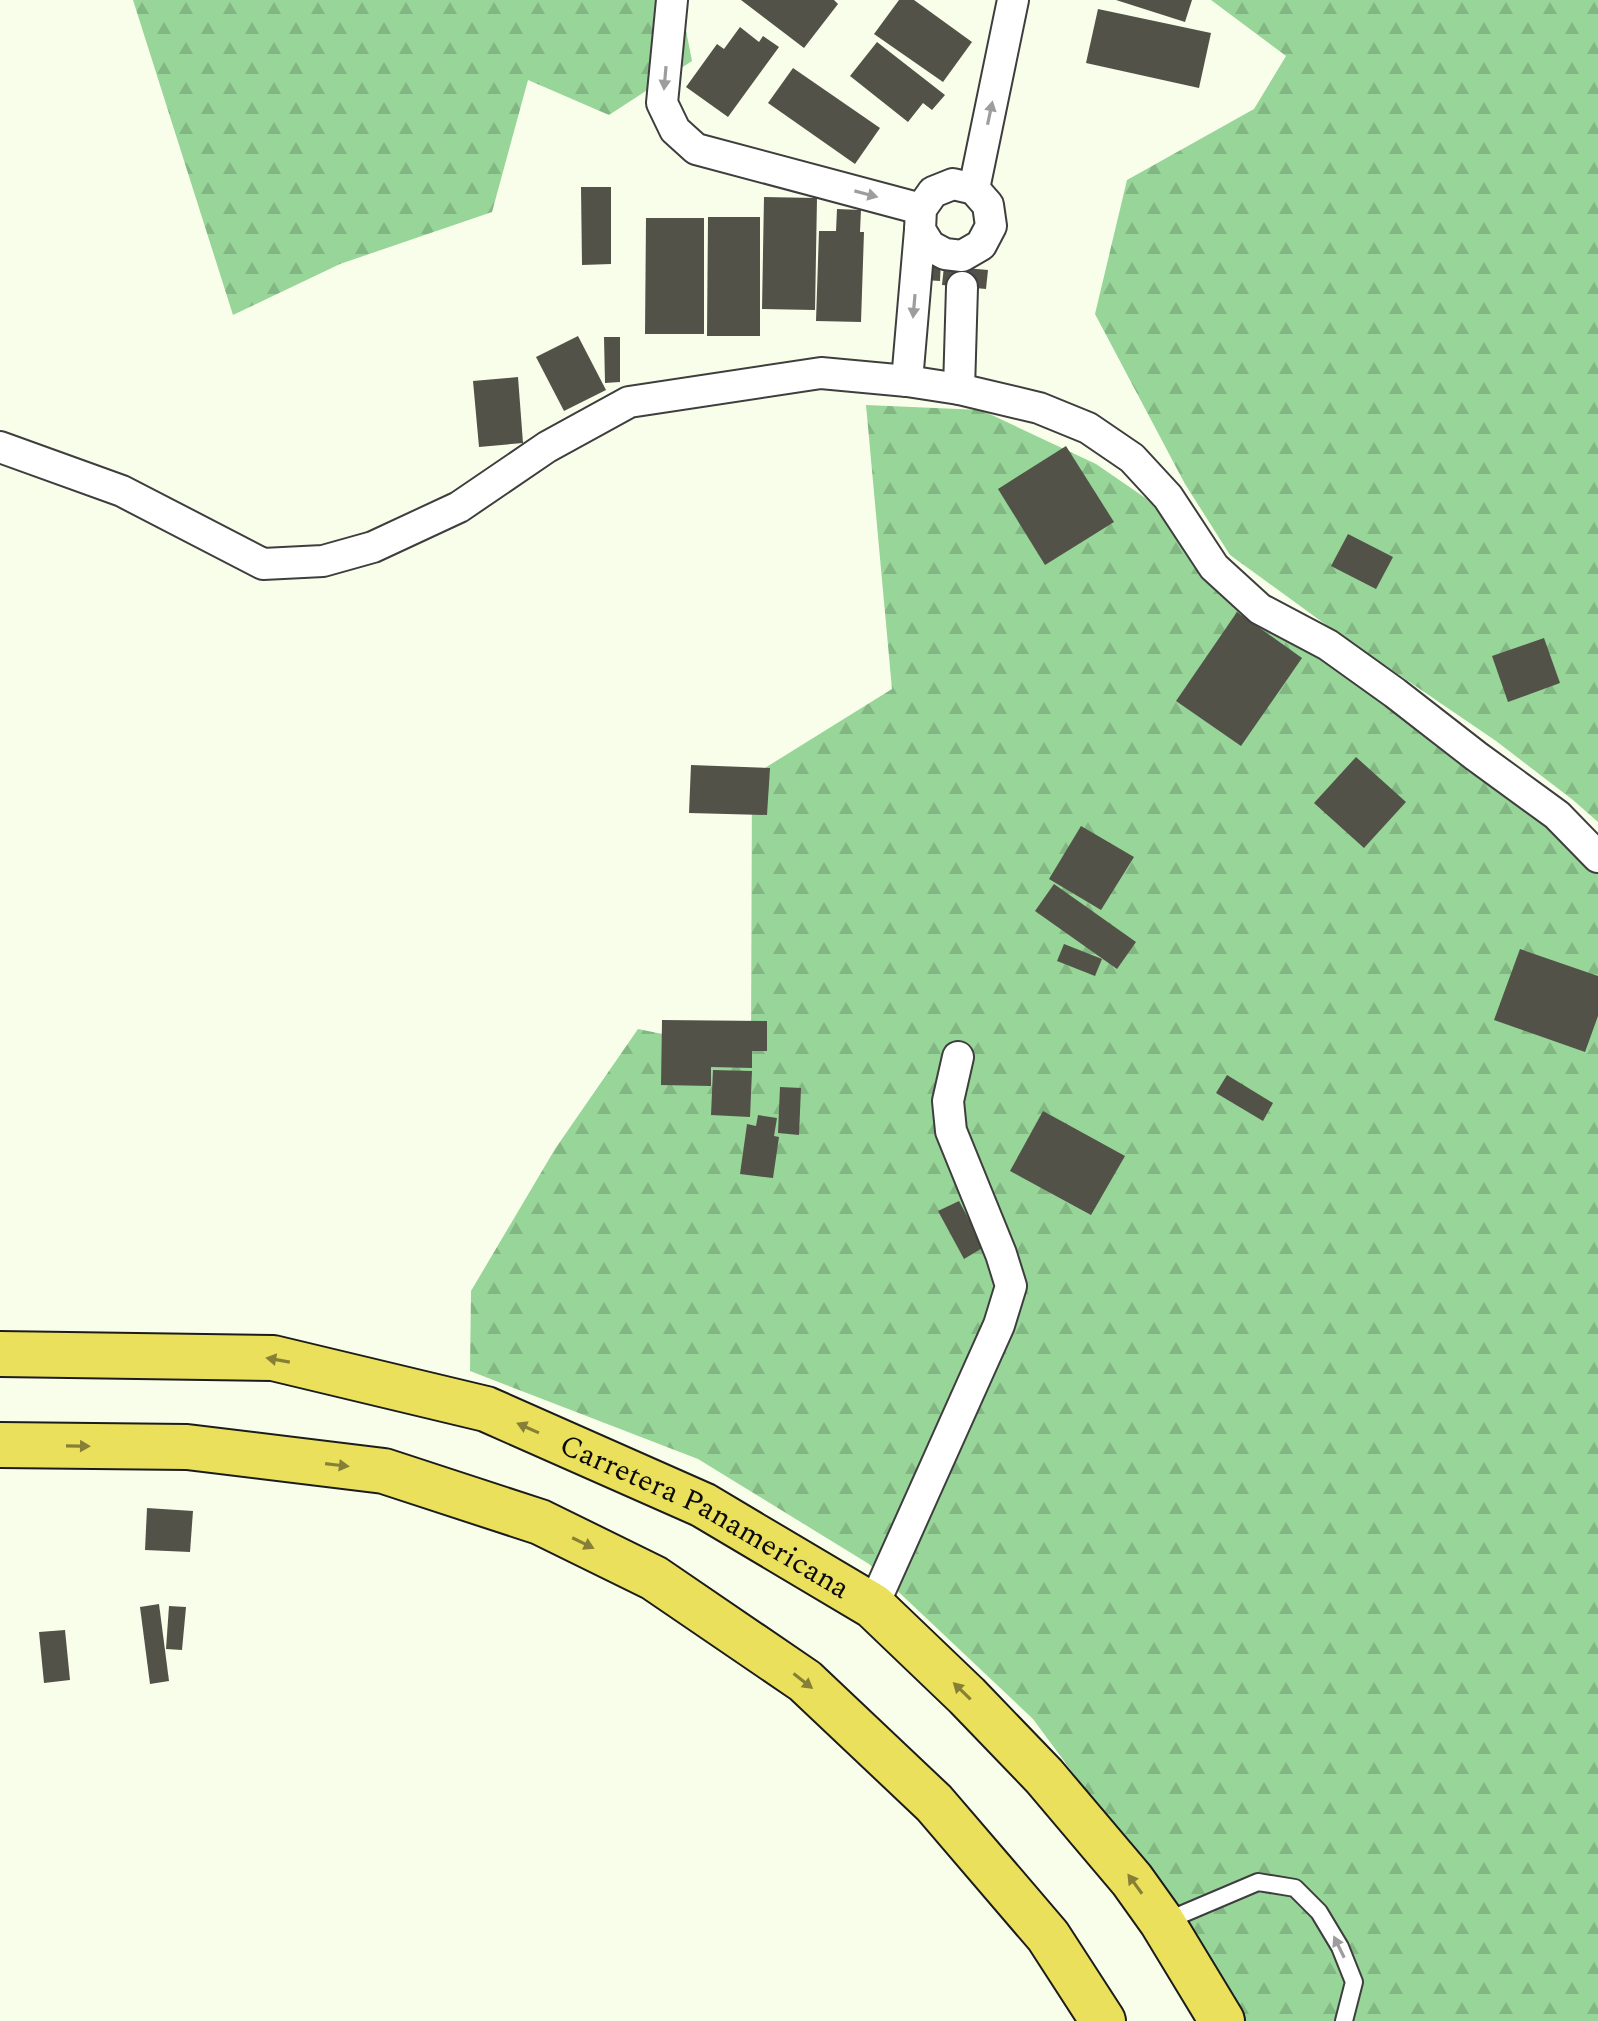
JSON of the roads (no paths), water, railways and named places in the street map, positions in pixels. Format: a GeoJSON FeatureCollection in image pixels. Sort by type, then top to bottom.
{"type":"FeatureCollection","features":[{"type":"Feature","properties":{"kind":"highway","name":"Carretera Panamericana"},"geometry":{"type":"LineString","coordinates":[[0,1354],[273,1358],[486,1409],[703,1505],[873,1606],[967,1696],[1044,1776],[1132,1880],[1162,1922],[1222,2021]]}},
{"type":"Feature","properties":{"kind":"highway"},"geometry":{"type":"LineString","coordinates":[[0,1445],[187,1447],[384,1471],[540,1522],[654,1578],[805,1681],[934,1803],[1048,1936],[1103,2021]]}},
{"type":"Feature","properties":{"kind":"street"},"geometry":{"type":"LineString","coordinates":[[672,0],[662,103],[675,130],[696,149],[921,220]]}},
{"type":"Feature","properties":{"kind":"street"},"geometry":{"type":"LineString","coordinates":[[974,189],[1013,0]]}},
{"type":"Feature","properties":{"kind":"street"},"geometry":{"type":"LineString","coordinates":[[907,381],[921,220],[933,192],[953,184],[974,189],[988,205],[991,226],[962,270],[959,389]]}},
{"type":"Feature","properties":{"kind":"street"},"geometry":{"type":"LineString","coordinates":[[921,220],[930,246],[945,254],[962,270]]}},
{"type":"Feature","properties":{"kind":"street"},"geometry":{"type":"LineString","coordinates":[[0,447],[122,491],[263,564],[323,561],[373,547],[459,507],[547,447],[629,402],[821,373],[959,389],[1039,408],[1088,428],[1132,458],[1168,497],[1214,567],[1260,609],[1328,645],[1395,693],[1557,815],[1598,857]]}},
{"type":"Feature","properties":{"kind":"street"},"geometry":{"type":"LineString","coordinates":[[873,1606],[999,1325],[1011,1286],[951,1131],[948,1101],[958,1057]]}},
{"type":"Feature","properties":{"kind":"lane"},"geometry":{"type":"LineString","coordinates":[[1162,1922],[1258,1882],[1295,1888],[1319,1912],[1340,1947],[1354,1982],[1344,2021]]}}]}
